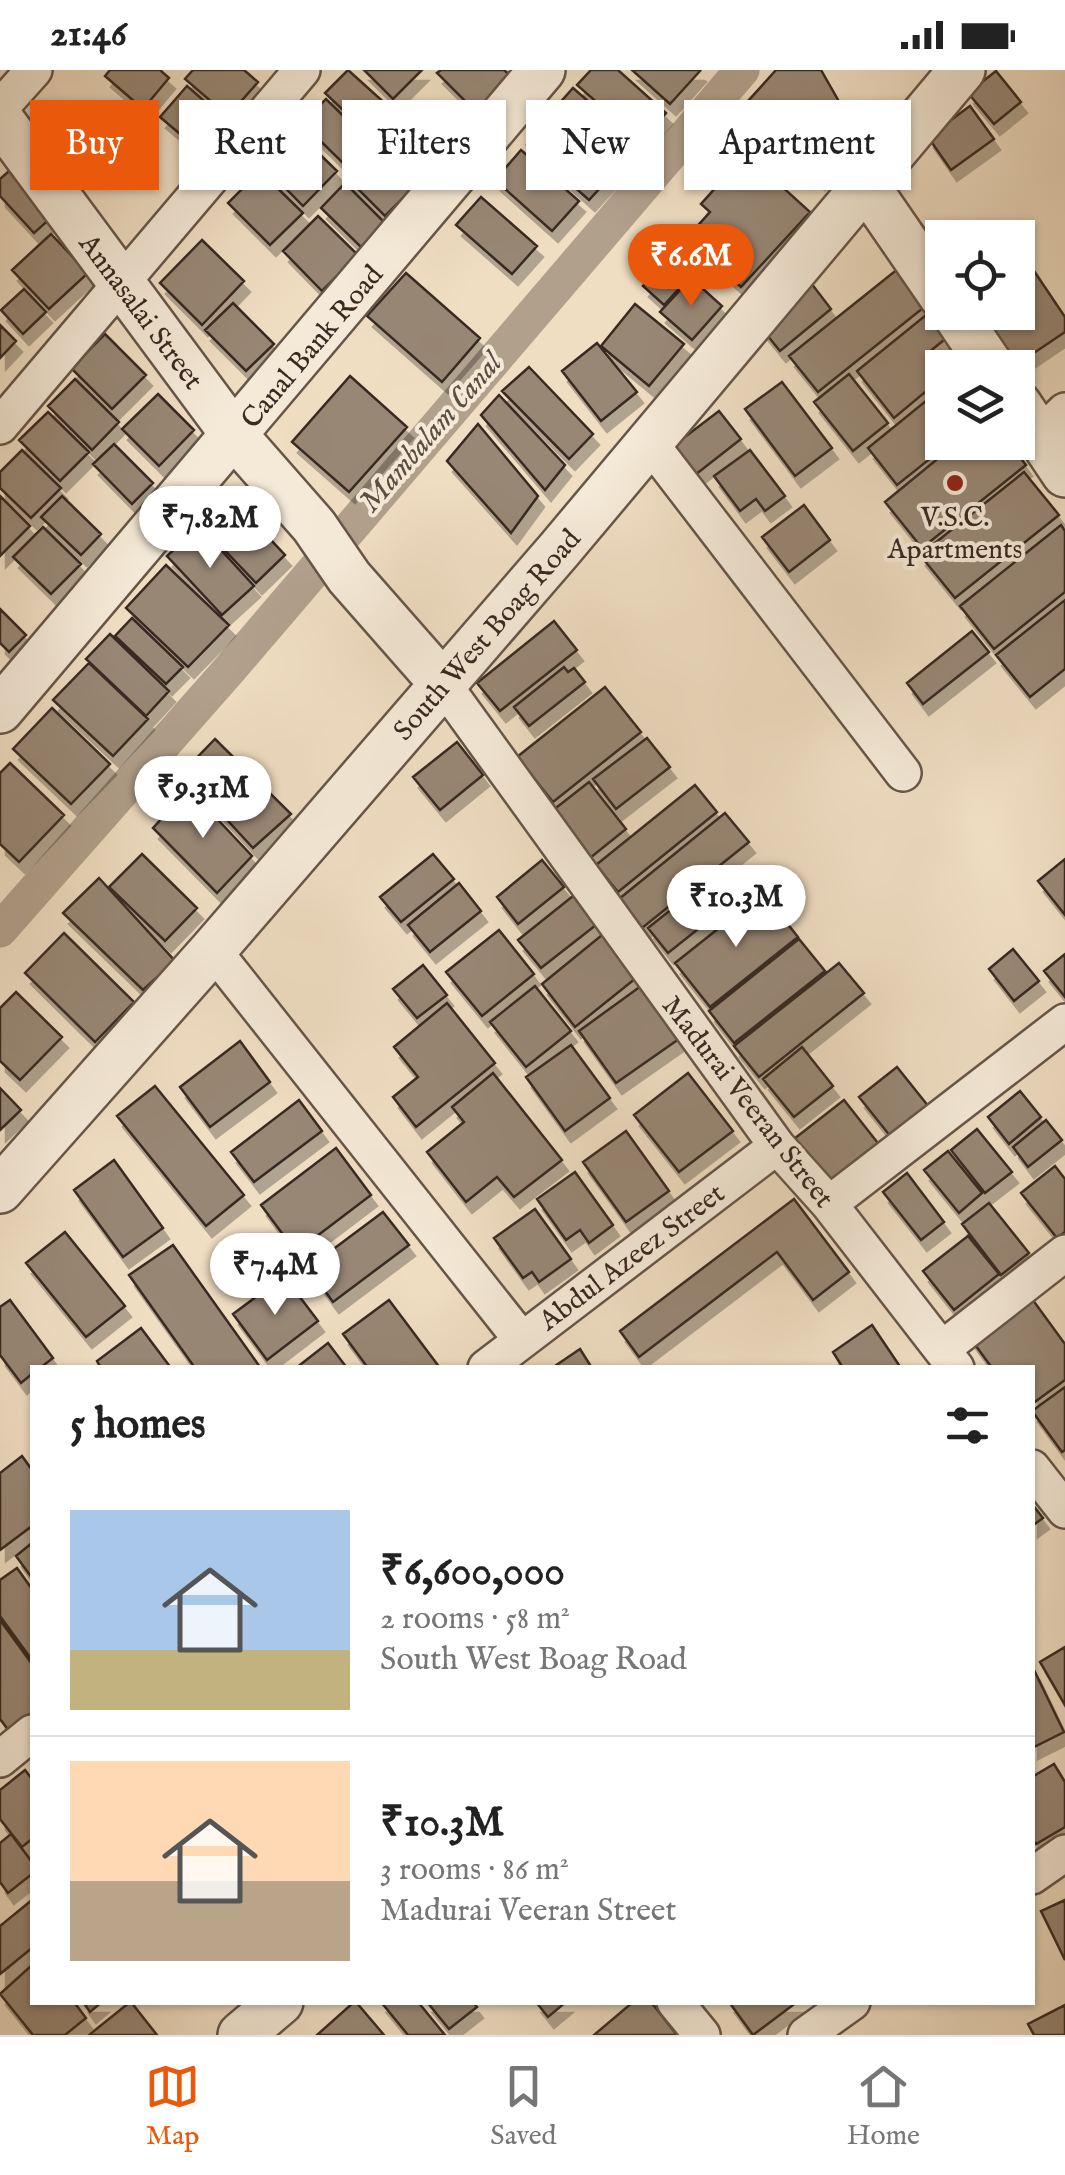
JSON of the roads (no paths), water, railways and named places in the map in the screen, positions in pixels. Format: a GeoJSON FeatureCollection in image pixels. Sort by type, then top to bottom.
{"type":"FeatureCollection","features":[{"type":"Feature","properties":{"kind":"street"},"geometry":{"type":"LineString","coordinates":[[0,108],[34,70]]}},
{"type":"Feature","properties":{"kind":"street"},"geometry":{"type":"LineString","coordinates":[[0,426],[302,70]]}},
{"type":"Feature","properties":{"kind":"street","name":"Canal Bank Road"},"geometry":{"type":"LineString","coordinates":[[0,710],[542,70]]}},
{"type":"Feature","properties":{"kind":"street","name":"South West Boag Road"},"geometry":{"type":"LineString","coordinates":[[911,130],[962,70]]}},
{"type":"Feature","properties":{"kind":"street","name":"Annasalai Street"},"geometry":{"type":"LineString","coordinates":[[0,119],[235,436],[442,684]]}},
{"type":"Feature","properties":{"kind":"street","name":"South West Boag Road"},"geometry":{"type":"LineString","coordinates":[[0,1190],[442,684],[860,190]]}},
{"type":"Feature","properties":{"kind":"street"},"geometry":{"type":"LineString","coordinates":[[869,190],[925,271]]}},
{"type":"Feature","properties":{"kind":"street"},"geometry":{"type":"LineString","coordinates":[[1041,417],[1065,474]]}},
{"type":"Feature","properties":{"kind":"street"},"geometry":{"type":"LineString","coordinates":[[649,442],[904,773]]}},
{"type":"Feature","properties":{"kind":"street","name":"Madurai Veeran Street"},"geometry":{"type":"LineString","coordinates":[[442,684],[776,1146],[829,1204],[949,1358]]}},
{"type":"Feature","properties":{"kind":"street"},"geometry":{"type":"LineString","coordinates":[[213,950],[521,1339]]}},
{"type":"Feature","properties":{"kind":"street"},"geometry":{"type":"LineString","coordinates":[[829,1204],[1065,1022]]}},
{"type":"Feature","properties":{"kind":"street","name":"Abdul Azeez Street"},"geometry":{"type":"LineString","coordinates":[[490,1365],[776,1146]]}},
{"type":"Feature","properties":{"kind":"street"},"geometry":{"type":"LineString","coordinates":[[949,1358],[1065,1253]]}},
{"type":"Feature","properties":{"kind":"street"},"geometry":{"type":"LineString","coordinates":[[1035,1472],[1065,1510]]}},
{"type":"Feature","properties":{"kind":"street"},"geometry":{"type":"LineString","coordinates":[[0,1759],[30,1735]]}},
{"type":"Feature","properties":{"kind":"street"},"geometry":{"type":"LineString","coordinates":[[1035,1874],[1065,1853]]}},
{"type":"Feature","properties":{"kind":"street"},"geometry":{"type":"LineString","coordinates":[[241,2035],[276,2005]]}},
{"type":"Feature","properties":{"kind":"street"},"geometry":{"type":"LineString","coordinates":[[677,2005],[702,2035]]}},
{"type":"Feature","properties":{"kind":"street"},"geometry":{"type":"LineString","coordinates":[[806,2035],[848,2005]]}},
{"type":"Feature","properties":{"kind":"waterway","name":"Mambalam Canal"},"geometry":{"type":"LineString","coordinates":[[0,930],[229,670],[742,70]]}},
{"type":"Feature","properties":{"kind":"place","name":"V.S.C. Apartments"},"geometry":{"type":"Point","coordinates":[955,483]}}]}
